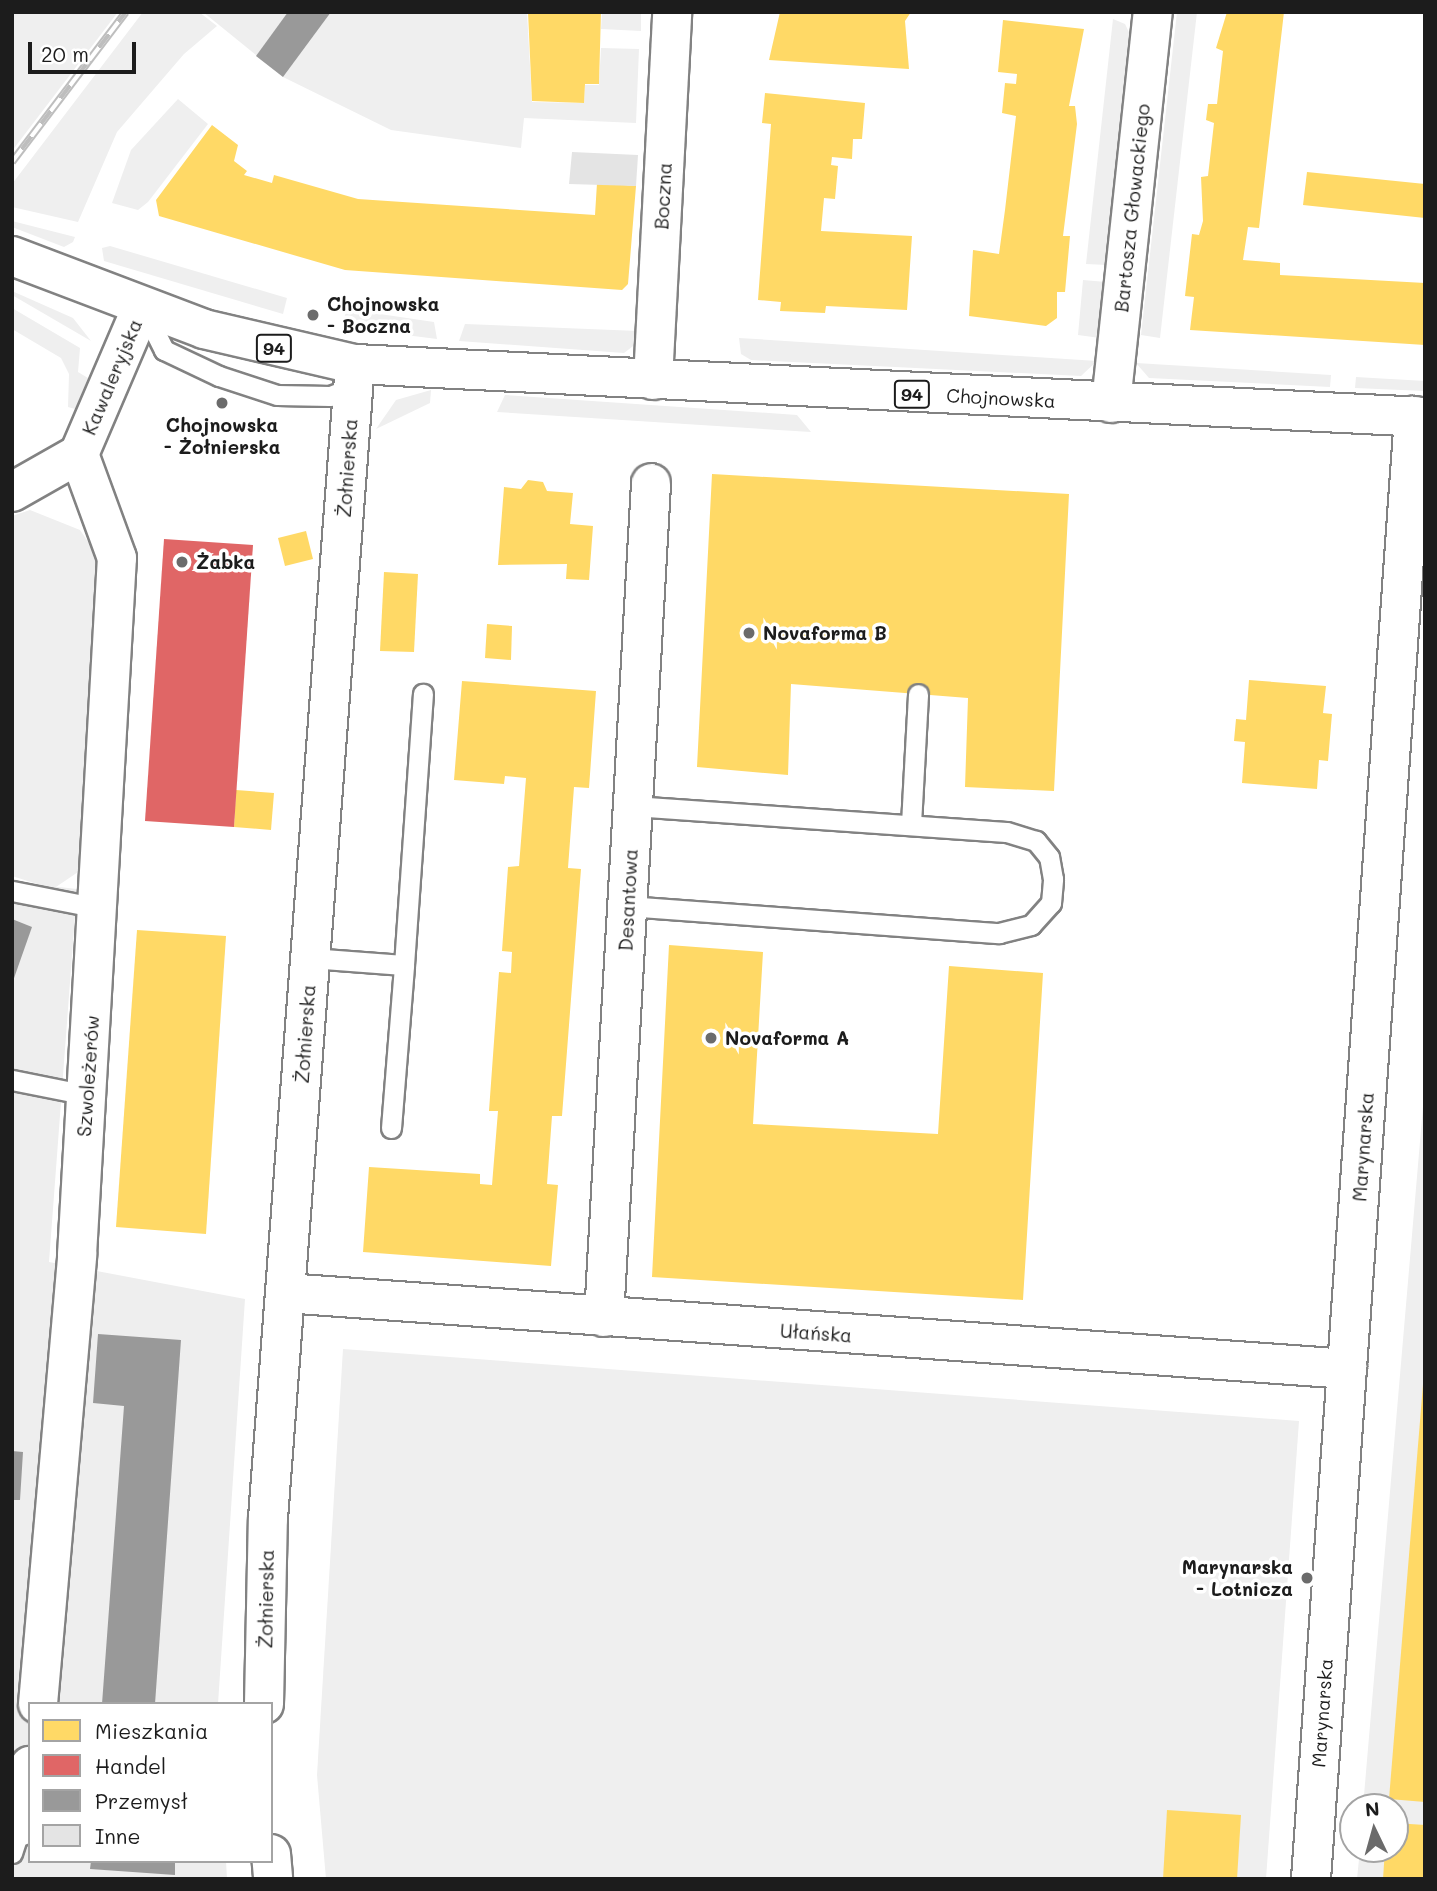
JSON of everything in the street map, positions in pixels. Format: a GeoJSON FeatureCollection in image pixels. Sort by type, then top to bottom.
{"type":"FeatureCollection","features":[{"type":"Feature","properties":{"kind":"street","name":"Boczna"},"geometry":{"type":"LineString","coordinates":[[653,380],[672,12]]}},
{"type":"Feature","properties":{"kind":"street","name":"Bartosza Głowackiego"},"geometry":{"type":"LineString","coordinates":[[1111,403],[1153,12]]}},
{"type":"Feature","properties":{"kind":"street","name":"Chojnowska"},"geometry":{"type":"LineString","coordinates":[[12,256],[142,307],[354,376],[409,368],[1419,416]]}},
{"type":"Feature","properties":{"kind":"street","name":"Kawaleryjska"},"geometry":{"type":"LineString","coordinates":[[12,492],[79,454],[142,307]]}},
{"type":"Feature","properties":{"kind":"street","name":"Żołnierska"},"geometry":{"type":"LineString","coordinates":[[264,1702],[268,1518],[354,376]]}},
{"type":"Feature","properties":{"kind":"street","name":"Marynarska"},"geometry":{"type":"LineString","coordinates":[[1311,1879],[1419,416]]}},
{"type":"Feature","properties":{"kind":"street","name":"Szwoleżerów"},"geometry":{"type":"LineString","coordinates":[[38,1702],[87,1095],[117,558],[79,454]]}},
{"type":"Feature","properties":{"kind":"street","name":"Desantowa"},"geometry":{"type":"LineString","coordinates":[[604,1317],[651,483]]}},
{"type":"Feature","properties":{"kind":"street","name":"Ułańska"},"geometry":{"type":"LineString","coordinates":[[285,1293],[1347,1369]]}},
{"type":"Feature","properties":{"kind":"street"},"geometry":{"type":"LineString","coordinates":[[17,1840],[28,1777]]}},
{"type":"Feature","properties":{"kind":"lane"},"geometry":{"type":"LineString","coordinates":[[391,1128],[423,694]]}},
{"type":"Feature","properties":{"kind":"lane"},"geometry":{"type":"LineString","coordinates":[[911,824],[918,694]]}},
{"type":"Feature","properties":{"kind":"lane"},"geometry":{"type":"LineString","coordinates":[[628,906],[999,933],[1031,925],[1051,903],[1049,857],[1036,841],[911,824],[633,806]]}},
{"type":"Feature","properties":{"kind":"lane"},"geometry":{"type":"LineString","coordinates":[[12,891],[99,908]]}},
{"type":"Feature","properties":{"kind":"lane"},"geometry":{"type":"LineString","coordinates":[[310,958],[404,965]]}},
{"type":"Feature","properties":{"kind":"lane"},"geometry":{"type":"LineString","coordinates":[[12,1080],[87,1095]]}},
{"type":"Feature","properties":{"kind":"shaded area"},"geometry":{"type":"Polygon","coordinates":[[[12,12],[118,12],[12,151],[12,12]]]}},
{"type":"Feature","properties":{"kind":"shaded area"},"geometry":{"type":"Polygon","coordinates":[[[143,12],[199,12],[217,26],[184,54],[117,132],[78,222],[12,207],[12,184],[143,12]]]}},
{"type":"Feature","properties":{"kind":"shaded area"},"geometry":{"type":"Polygon","coordinates":[[[203,12],[331,12],[283,77],[203,12]]]}},
{"type":"Feature","properties":{"kind":"shaded area"},"geometry":{"type":"Polygon","coordinates":[[[331,12],[527,12],[532,102],[584,103],[585,85],[599,85],[601,48],[639,49],[636,123],[524,118],[521,148],[391,130],[283,77],[331,12]]]}},
{"type":"Feature","properties":{"kind":"shaded area"},"geometry":{"type":"Polygon","coordinates":[[[602,12],[641,12],[641,31],[601,29],[602,12]]]}},
{"type":"Feature","properties":{"kind":"shaded area"},"geometry":{"type":"Polygon","coordinates":[[[1177,12],[1197,12],[1160,338],[1141,335],[1177,12]]]}},
{"type":"Feature","properties":{"kind":"shaded area"},"geometry":{"type":"Polygon","coordinates":[[[1113,19],[1125,24],[1133,41],[1107,265],[1086,264],[1113,19]]]}},
{"type":"Feature","properties":{"kind":"shaded area"},"geometry":{"type":"Polygon","coordinates":[[[178,99],[208,124],[148,202],[138,210],[112,203],[131,150],[178,99]]]}},
{"type":"Feature","properties":{"kind":"shaded area"},"geometry":{"type":"Polygon","coordinates":[[[12,221],[75,237],[73,242],[64,247],[12,227],[12,221]]]}},
{"type":"Feature","properties":{"kind":"shaded area"},"geometry":{"type":"Polygon","coordinates":[[[110,246],[287,298],[283,314],[104,261],[102,248],[110,246]]]}},
{"type":"Feature","properties":{"kind":"shaded area"},"geometry":{"type":"Polygon","coordinates":[[[1083,280],[1106,282],[1100,338],[1078,335],[1083,280]]]}},
{"type":"Feature","properties":{"kind":"shaded area"},"geometry":{"type":"Polygon","coordinates":[[[12,291],[73,318],[91,341],[12,295],[12,291]]]}},
{"type":"Feature","properties":{"kind":"shaded area"},"geometry":{"type":"Polygon","coordinates":[[[12,308],[80,348],[78,372],[88,378],[75,409],[68,407],[69,374],[61,358],[12,329],[12,308]]]}},
{"type":"Feature","properties":{"kind":"shaded area"},"geometry":{"type":"Polygon","coordinates":[[[346,309],[434,322],[437,339],[343,327],[346,309]]]}},
{"type":"Feature","properties":{"kind":"shaded area"},"geometry":{"type":"Polygon","coordinates":[[[465,324],[638,331],[641,340],[624,353],[459,341],[465,324]]]}},
{"type":"Feature","properties":{"kind":"shaded area"},"geometry":{"type":"Polygon","coordinates":[[[739,338],[1097,361],[1081,376],[751,360],[741,354],[739,338]]]}},
{"type":"Feature","properties":{"kind":"shaded area"},"geometry":{"type":"Polygon","coordinates":[[[1136,363],[1331,375],[1330,387],[1149,378],[1136,363]]]}},
{"type":"Feature","properties":{"kind":"shaded area"},"geometry":{"type":"Polygon","coordinates":[[[1356,377],[1425,381],[1425,391],[1355,388],[1356,377]]]}},
{"type":"Feature","properties":{"kind":"shaded area"},"geometry":{"type":"Polygon","coordinates":[[[431,390],[430,403],[376,429],[396,400],[431,390]]]}},
{"type":"Feature","properties":{"kind":"shaded area"},"geometry":{"type":"Polygon","coordinates":[[[505,395],[797,415],[811,432],[497,412],[505,395]]]}},
{"type":"Feature","properties":{"kind":"shaded area"},"geometry":{"type":"Polygon","coordinates":[[[30,510],[80,530],[102,562],[81,870],[53,889],[12,876],[12,516],[30,510]]]}},
{"type":"Feature","properties":{"kind":"shaded area"},"geometry":{"type":"Polygon","coordinates":[[[12,882],[77,889],[49,1262],[245,1299],[218,1702],[28,1702],[28,1863],[226,1863],[227,1879],[12,1879],[12,882]]]}},
{"type":"Feature","properties":{"kind":"shaded area"},"geometry":{"type":"Polygon","coordinates":[[[1425,1083],[1425,1879],[1357,1879],[1359,1863],[1409,1863],[1409,1793],[1364,1793],[1425,1083]]]}},
{"type":"Feature","properties":{"kind":"shaded area"},"geometry":{"type":"Polygon","coordinates":[[[343,1349],[1299,1421],[1266,1879],[326,1879],[317,1775],[343,1349]]]}},
{"type":"Feature","properties":{"kind":"building: Mieszkania"},"geometry":{"type":"Polygon","coordinates":[[[528,12],[601,12],[599,84],[585,84],[584,103],[532,101],[528,12]]]}},
{"type":"Feature","properties":{"kind":"building: Mieszkania"},"geometry":{"type":"Polygon","coordinates":[[[780,12],[911,12],[905,21],[909,69],[769,60],[780,12]]]}},
{"type":"Feature","properties":{"kind":"building: Mieszkania"},"geometry":{"type":"Polygon","coordinates":[[[1227,12],[1284,12],[1259,228],[1248,227],[1243,260],[1280,263],[1280,275],[1425,283],[1425,345],[1190,330],[1194,297],[1185,296],[1192,234],[1199,235],[1203,221],[1201,177],[1208,176],[1214,123],[1206,120],[1208,104],[1217,104],[1223,51],[1216,48],[1227,12]]]}},
{"type":"Feature","properties":{"kind":"building: Mieszkania"},"geometry":{"type":"Polygon","coordinates":[[[1003,20],[1084,29],[1069,106],[1075,106],[1077,124],[1063,236],[1070,236],[1065,292],[1057,292],[1057,318],[1046,326],[969,316],[973,250],[999,254],[1016,116],[1002,113],[1005,83],[1016,84],[1017,74],[998,72],[1003,20]]]}},
{"type":"Feature","properties":{"kind":"building: Mieszkania"},"geometry":{"type":"Polygon","coordinates":[[[765,93],[865,103],[862,139],[853,139],[852,159],[832,157],[831,165],[838,166],[835,199],[824,198],[821,231],[912,236],[907,310],[826,306],[825,313],[780,311],[781,302],[758,300],[771,124],[762,123],[765,93]]]}},
{"type":"Feature","properties":{"kind":"building: Mieszkania"},"geometry":{"type":"Polygon","coordinates":[[[212,125],[238,145],[234,161],[247,171],[244,175],[272,183],[274,175],[358,199],[595,215],[597,183],[636,186],[628,284],[622,290],[345,270],[159,216],[156,200],[212,125]]]}},
{"type":"Feature","properties":{"kind":"building: Mieszkania"},"geometry":{"type":"Polygon","coordinates":[[[1307,172],[1425,184],[1425,218],[1303,205],[1307,172]]]}},
{"type":"Feature","properties":{"kind":"building: Mieszkania","name":"Novaforma B"},"geometry":{"type":"Polygon","coordinates":[[[712,474],[1069,494],[1054,791],[965,787],[968,698],[791,684],[788,775],[697,767],[712,474]]]}},
{"type":"Feature","properties":{"kind":"building: Mieszkania"},"geometry":{"type":"Polygon","coordinates":[[[528,480],[543,482],[547,491],[573,493],[570,524],[593,526],[589,580],[566,579],[567,564],[498,565],[504,487],[521,489],[528,480]]]}},
{"type":"Feature","properties":{"kind":"building: Mieszkania"},"geometry":{"type":"Polygon","coordinates":[[[306,531],[313,559],[285,566],[278,538],[306,531]]]}},
{"type":"Feature","properties":{"kind":"building: Mieszkania"},"geometry":{"type":"Polygon","coordinates":[[[384,572],[418,574],[414,652],[380,651],[384,572]]]}},
{"type":"Feature","properties":{"kind":"building: Mieszkania"},"geometry":{"type":"Polygon","coordinates":[[[487,624],[512,626],[511,660],[485,658],[487,624]]]}},
{"type":"Feature","properties":{"kind":"building: Mieszkania"},"geometry":{"type":"Polygon","coordinates":[[[1249,680],[1326,686],[1323,713],[1332,714],[1328,761],[1319,760],[1317,789],[1242,783],[1245,742],[1234,741],[1236,719],[1246,720],[1249,680]]]}},
{"type":"Feature","properties":{"kind":"building: Mieszkania"},"geometry":{"type":"Polygon","coordinates":[[[462,681],[596,691],[589,788],[574,787],[568,868],[581,869],[562,1116],[552,1116],[547,1184],[558,1185],[551,1266],[363,1252],[369,1167],[480,1174],[480,1184],[492,1185],[498,1111],[489,1111],[499,972],[511,973],[512,952],[502,951],[508,867],[519,866],[526,778],[505,776],[504,784],[454,780],[462,681]]]}},
{"type":"Feature","properties":{"kind":"building: Mieszkania"},"geometry":{"type":"Polygon","coordinates":[[[236,790],[274,793],[271,830],[234,827],[236,790]]]}},
{"type":"Feature","properties":{"kind":"building: Mieszkania"},"geometry":{"type":"Polygon","coordinates":[[[137,930],[226,936],[206,1234],[116,1227],[137,930]]]}},
{"type":"Feature","properties":{"kind":"building: Mieszkania"},"geometry":{"type":"Polygon","coordinates":[[[669,945],[763,952],[753,1124],[938,1134],[949,966],[1043,973],[1023,1300],[652,1277],[669,945]]]}},
{"type":"Feature","properties":{"kind":"building: Mieszkania"},"geometry":{"type":"Polygon","coordinates":[[[1425,1360],[1425,1802],[1409,1801],[1409,1793],[1389,1793],[1425,1360]]]}},
{"type":"Feature","properties":{"kind":"building: Mieszkania"},"geometry":{"type":"Polygon","coordinates":[[[1167,1810],[1241,1815],[1237,1879],[1163,1879],[1167,1810]]]}},
{"type":"Feature","properties":{"kind":"building: Mieszkania"},"geometry":{"type":"Polygon","coordinates":[[[1409,1824],[1425,1825],[1425,1879],[1383,1879],[1384,1863],[1409,1863],[1409,1824]]]}},
{"type":"Feature","properties":{"kind":"building: Handel"},"geometry":{"type":"Polygon","coordinates":[[[164,539],[253,545],[234,827],[145,821],[164,539]]]}},
{"type":"Feature","properties":{"kind":"building: Przemysł"},"geometry":{"type":"Polygon","coordinates":[[[288,12],[331,12],[283,77],[256,56],[288,12]]]}},
{"type":"Feature","properties":{"kind":"building: Przemysł"},"geometry":{"type":"Polygon","coordinates":[[[12,919],[32,927],[13,981],[12,981],[12,919]]]}},
{"type":"Feature","properties":{"kind":"building: Przemysł"},"geometry":{"type":"Polygon","coordinates":[[[98,1334],[181,1340],[155,1702],[102,1702],[124,1406],[93,1403],[98,1334]]]}},
{"type":"Feature","properties":{"kind":"building: Przemysł"},"geometry":{"type":"Polygon","coordinates":[[[12,1451],[23,1452],[20,1500],[12,1500],[12,1451]]]}},
{"type":"Feature","properties":{"kind":"building: Przemysł"},"geometry":{"type":"Polygon","coordinates":[[[91,1863],[175,1863],[175,1875],[90,1869],[91,1863]]]}},
{"type":"Feature","properties":{"kind":"building: Inne"},"geometry":{"type":"Polygon","coordinates":[[[572,152],[638,155],[636,186],[569,184],[572,152]]]}},
{"type":"Feature","properties":{"kind":"railway"},"geometry":{"type":"LineString","coordinates":[[12,162],[126,12]]}},
{"type":"Feature","properties":{"kind":"place","name":"Chojnowska - Boczna"},"geometry":{"type":"Point","coordinates":[313,315]}},
{"type":"Feature","properties":{"kind":"place","name":"Chojnowska - Żołnierska"},"geometry":{"type":"Point","coordinates":[222,403]}},
{"type":"Feature","properties":{"kind":"place","name":"Żabka"},"geometry":{"type":"Point","coordinates":[182,562]}},
{"type":"Feature","properties":{"kind":"place","name":"Novaforma B"},"geometry":{"type":"Point","coordinates":[749,633]}},
{"type":"Feature","properties":{"kind":"place","name":"Novaforma A"},"geometry":{"type":"Point","coordinates":[711,1038]}},
{"type":"Feature","properties":{"kind":"place","name":"Marynarska - Lotnicza"},"geometry":{"type":"Point","coordinates":[1307,1578]}}]}
